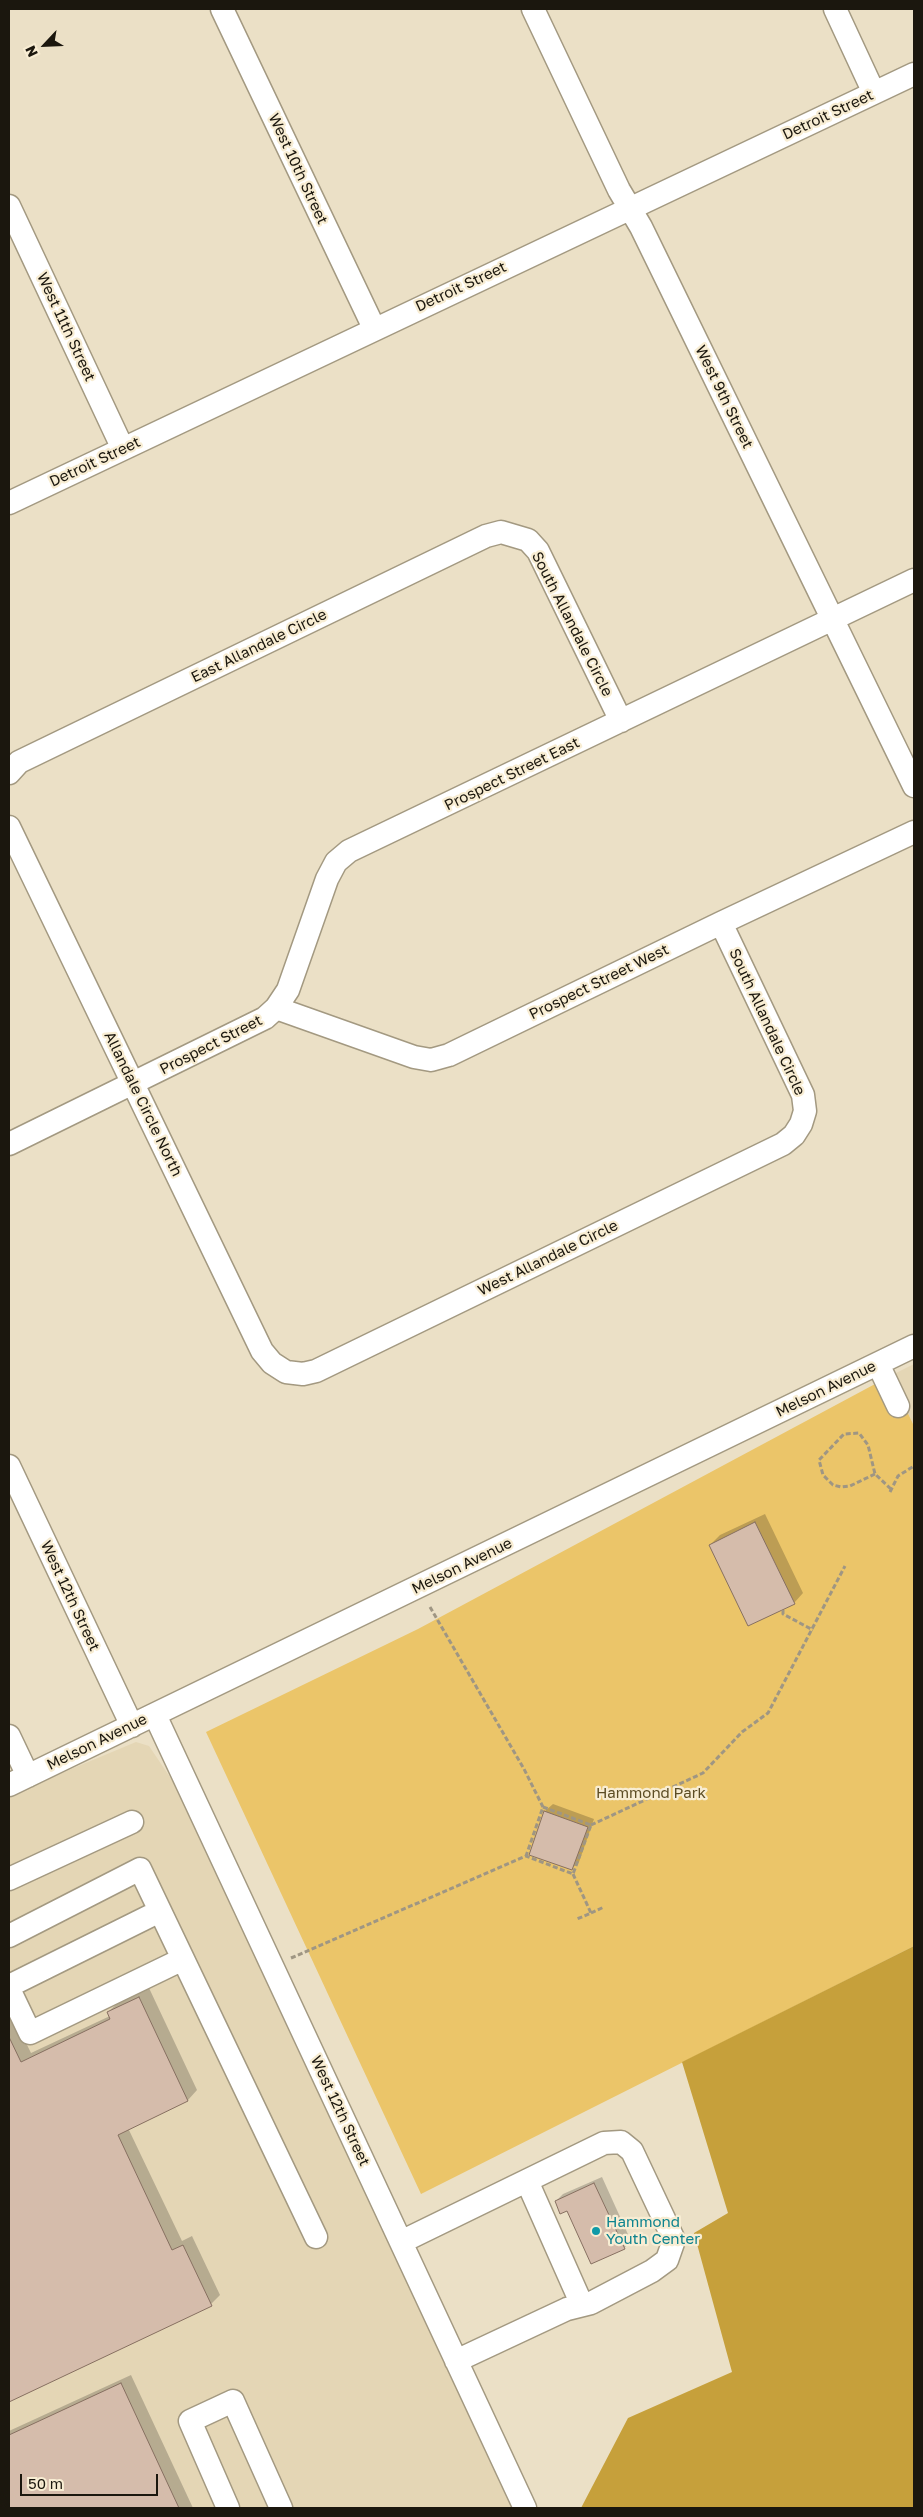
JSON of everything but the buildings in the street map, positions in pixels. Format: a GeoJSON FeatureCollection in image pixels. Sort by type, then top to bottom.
{"type":"FeatureCollection","features":[{"type":"Feature","properties":{"kind":"street","name":"West 10th Street"},"geometry":{"type":"LineString","coordinates":[[222,9],[374,328]]}},
{"type":"Feature","properties":{"kind":"street","name":"West 9th Street"},"geometry":{"type":"LineString","coordinates":[[532,9],[629,208],[642,227],[914,786]]}},
{"type":"Feature","properties":{"kind":"street"},"geometry":{"type":"LineString","coordinates":[[835,9],[874,93]]}},
{"type":"Feature","properties":{"kind":"street","name":"Detroit Street"},"geometry":{"type":"LineString","coordinates":[[9,503],[374,328],[914,74]]}},
{"type":"Feature","properties":{"kind":"street","name":"West 11th Street"},"geometry":{"type":"LineString","coordinates":[[9,206],[123,449]]}},
{"type":"Feature","properties":{"kind":"street","name":"East Allandale Circle"},"geometry":{"type":"LineString","coordinates":[[9,773],[19,762],[486,536],[501,532],[515,535]]}},
{"type":"Feature","properties":{"kind":"street","name":"South Allandale Circle"},"geometry":{"type":"LineString","coordinates":[[515,535],[528,540],[538,551],[621,721]]}},
{"type":"Feature","properties":{"kind":"street"},"geometry":{"type":"LineString","coordinates":[[832,619],[914,580]]}},
{"type":"Feature","properties":{"kind":"street","name":"Prospect Street East"},"geometry":{"type":"LineString","coordinates":[[276,1008],[288,990],[327,879],[336,862],[349,851],[832,619]]}},
{"type":"Feature","properties":{"kind":"street","name":"Allandale Circle North"},"geometry":{"type":"LineString","coordinates":[[9,827],[262,1351],[272,1363],[286,1372]]}},
{"type":"Feature","properties":{"kind":"street","name":"Prospect Street West"},"geometry":{"type":"LineString","coordinates":[[276,1008],[414,1057],[431,1060],[449,1056],[721,923],[914,832]]}},
{"type":"Feature","properties":{"kind":"street","name":"South Allandale Circle"},"geometry":{"type":"LineString","coordinates":[[721,923],[803,1095],[805,1111],[801,1124]]}},
{"type":"Feature","properties":{"kind":"street","name":"Prospect Street"},"geometry":{"type":"LineString","coordinates":[[9,1144],[254,1025],[276,1008]]}},
{"type":"Feature","properties":{"kind":"street","name":"West Allandale Circle"},"geometry":{"type":"LineString","coordinates":[[286,1372],[303,1374],[316,1371],[383,1340],[783,1144],[794,1135],[801,1124]]}},
{"type":"Feature","properties":{"kind":"street","name":"Melson Avenue"},"geometry":{"type":"LineString","coordinates":[[18,1780],[914,1346]]}},
{"type":"Feature","properties":{"kind":"street"},"geometry":{"type":"LineString","coordinates":[[878,1364],[898,1406]]}},
{"type":"Feature","properties":{"kind":"street","name":"West 12th Street"},"geometry":{"type":"LineString","coordinates":[[9,1466],[132,1726]]}},
{"type":"Feature","properties":{"kind":"street","name":"West 12th Street"},"geometry":{"type":"LineString","coordinates":[[155,1715],[525,2508]]}},
{"type":"Feature","properties":{"kind":"street"},"geometry":{"type":"LineString","coordinates":[[9,1736],[18,1780]]}},
{"type":"Feature","properties":{"kind":"street"},"geometry":{"type":"LineString","coordinates":[[9,1879],[132,1822]]}},
{"type":"Feature","properties":{"kind":"street"},"geometry":{"type":"LineString","coordinates":[[9,1936],[140,1869],[316,2237]]}},
{"type":"Feature","properties":{"kind":"street"},"geometry":{"type":"LineString","coordinates":[[160,1911],[9,1988],[30,2033],[183,1959]]}},
{"type":"Feature","properties":{"kind":"street"},"geometry":{"type":"LineString","coordinates":[[401,2242],[604,2143],[621,2142],[632,2151],[674,2240],[667,2260],[652,2271],[591,2303],[566,2309],[456,2360]]}},
{"type":"Feature","properties":{"kind":"street"},"geometry":{"type":"LineString","coordinates":[[527,2181],[582,2305]]}},
{"type":"Feature","properties":{"kind":"street"},"geometry":{"type":"LineString","coordinates":[[228,2508],[190,2421],[233,2401],[281,2508]]}},
{"type":"Feature","properties":{"kind":"path"},"geometry":{"type":"LineString","coordinates":[[875,1474],[850,1486],[840,1487],[827,1480],[819,1460],[844,1434],[859,1433],[868,1445],[875,1474],[891,1491],[898,1476],[914,1466]]}},
{"type":"Feature","properties":{"kind":"path"},"geometry":{"type":"LineString","coordinates":[[573,1874],[591,1825],[703,1773],[742,1732],[768,1713],[845,1566]]}},
{"type":"Feature","properties":{"kind":"path"},"geometry":{"type":"LineString","coordinates":[[430,1607],[524,1769],[543,1807],[591,1825]]}},
{"type":"Feature","properties":{"kind":"path"},"geometry":{"type":"LineString","coordinates":[[782,1610],[782,1614],[813,1630]]}},
{"type":"Feature","properties":{"kind":"path"},"geometry":{"type":"LineString","coordinates":[[526,1856],[543,1807]]}},
{"type":"Feature","properties":{"kind":"path"},"geometry":{"type":"LineString","coordinates":[[291,1958],[526,1856],[573,1874],[591,1913]]}},
{"type":"Feature","properties":{"kind":"path"},"geometry":{"type":"LineString","coordinates":[[577,1919],[604,1907]]}},
{"type":"Feature","properties":{"kind":"shaded area"},"geometry":{"type":"Polygon","coordinates":[[[914,1364],[914,1426],[890,1376],[914,1364]]]}},
{"type":"Feature","properties":{"kind":"shaded area"},"geometry":{"type":"Polygon","coordinates":[[[136,1742],[149,1746],[178,1789],[514,2508],[9,2508],[9,1795],[136,1742]]]}},
{"type":"Feature","properties":{"kind":"shaded area"},"geometry":{"type":"Polygon","coordinates":[[[914,1946],[914,2508],[581,2508],[628,2418],[732,2372],[694,2233],[728,2213],[682,2062],[914,1946]]]}},
{"type":"Feature","properties":{"kind":"green space","name":"Hammond Park"},"geometry":{"type":"Polygon","coordinates":[[[890,1376],[914,1426],[914,1946],[421,2194],[206,1732],[418,1629],[890,1376]]]}},
{"type":"Feature","properties":{"kind":"place","name":"Hammond Youth Center"},"geometry":{"type":"Point","coordinates":[596,2231]}}]}
